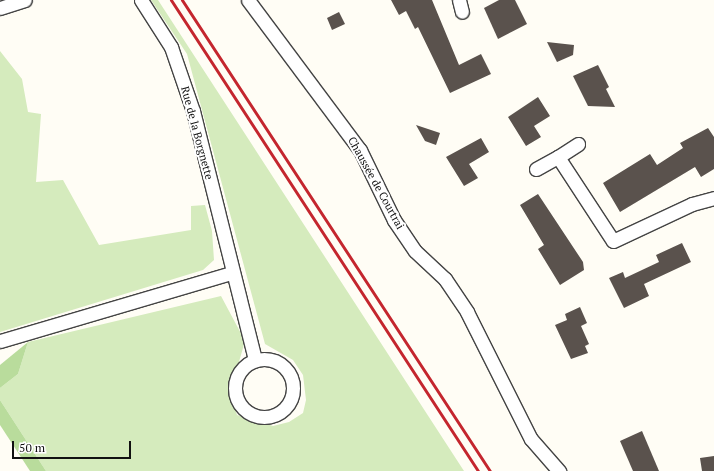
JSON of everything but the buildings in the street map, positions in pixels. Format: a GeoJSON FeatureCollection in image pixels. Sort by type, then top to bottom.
{"type":"FeatureCollection","features":[{"type":"Feature","properties":{"kind":"street"},"geometry":{"type":"LineString","coordinates":[[0,8],[25,0]]}},
{"type":"Feature","properties":{"kind":"street","name":"Rue de la Borgnette"},"geometry":{"type":"LineString","coordinates":[[141,0],[171,47],[193,111],[231,273],[256,360]]}},
{"type":"Feature","properties":{"kind":"street","name":"Chaussée de Courtrai"},"geometry":{"type":"LineString","coordinates":[[248,0],[360,150],[394,220],[415,251],[445,279],[468,312],[531,439],[559,471]]}},
{"type":"Feature","properties":{"kind":"street"},"geometry":{"type":"LineString","coordinates":[[536,169],[578,144]]}},
{"type":"Feature","properties":{"kind":"street"},"geometry":{"type":"LineString","coordinates":[[558,157],[613,241],[692,204],[714,198]]}},
{"type":"Feature","properties":{"kind":"street"},"geometry":{"type":"LineString","coordinates":[[0,340],[231,273]]}},
{"type":"Feature","properties":{"kind":"street"},"geometry":{"type":"LineString","coordinates":[[256,360],[277,362],[293,380],[289,405],[271,417],[249,414],[236,394],[236,380],[243,368],[256,360]]}},
{"type":"Feature","properties":{"kind":"green space"},"geometry":{"type":"Polygon","coordinates":[[[151,0],[158,0],[464,471],[46,471],[0,400],[0,388],[18,374],[28,342],[221,296],[245,341],[230,393],[237,415],[273,426],[289,422],[303,413],[306,400],[303,375],[293,360],[265,344],[187,54],[151,0]]]}},
{"type":"Feature","properties":{"kind":"green space"},"geometry":{"type":"Polygon","coordinates":[[[0,51],[22,79],[28,112],[41,114],[36,182],[63,180],[99,245],[191,230],[191,206],[205,205],[212,231],[214,260],[203,270],[0,332],[0,51]]]}},
{"type":"Feature","properties":{"kind":"green space"},"geometry":{"type":"Polygon","coordinates":[[[28,342],[18,374],[0,388],[0,365],[28,342]]]}},
{"type":"Feature","properties":{"kind":"green space"},"geometry":{"type":"Polygon","coordinates":[[[0,400],[46,471],[30,471],[0,425],[0,400]]]}},
{"type":"Feature","properties":{"kind":"railway"},"geometry":{"type":"LineString","coordinates":[[171,0],[478,471]]}},
{"type":"Feature","properties":{"kind":"railway"},"geometry":{"type":"LineString","coordinates":[[182,0],[490,471]]}}]}
